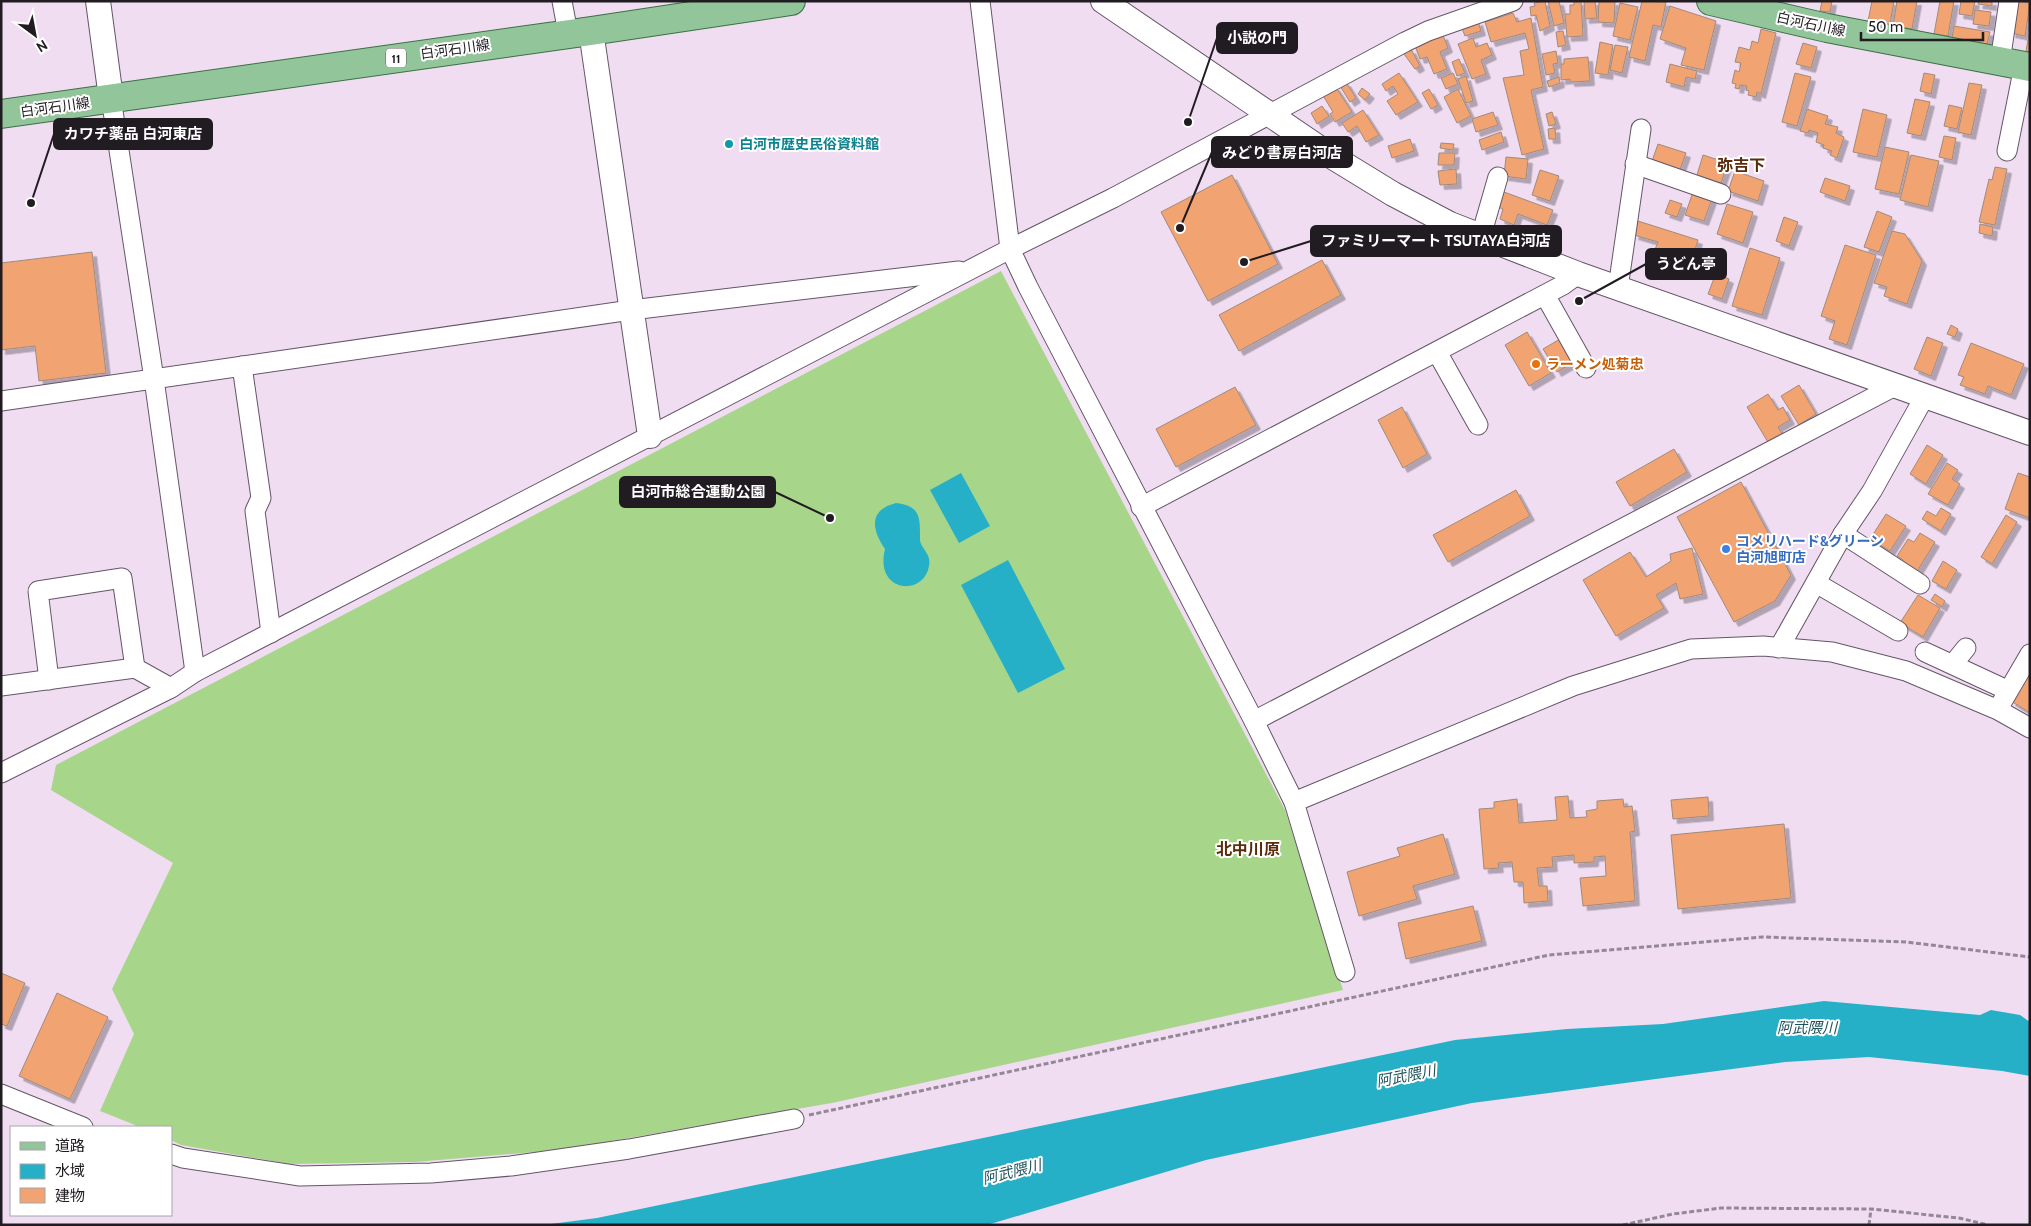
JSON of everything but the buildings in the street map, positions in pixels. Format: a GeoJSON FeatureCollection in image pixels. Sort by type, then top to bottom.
{"type":"FeatureCollection","features":[{"type":"Feature","properties":{"kind":"main road","name":"白河石川線"},"geometry":{"type":"LineString","coordinates":[[1,114],[580,32],[689,8],[791,1]]}},
{"type":"Feature","properties":{"kind":"main road","name":"白河石川線"},"geometry":{"type":"LineString","coordinates":[[1711,1],[1827,28],[2018,65]]}},
{"type":"Feature","properties":{"kind":"street"},"geometry":{"type":"LineString","coordinates":[[98,1],[195,672]]}},
{"type":"Feature","properties":{"kind":"street"},"geometry":{"type":"LineString","coordinates":[[562,1],[580,32],[631,310],[650,436]]}},
{"type":"Feature","properties":{"kind":"street"},"geometry":{"type":"LineString","coordinates":[[980,1],[1010,249],[1141,508],[1254,721],[1294,802],[1345,972]]}},
{"type":"Feature","properties":{"kind":"street"},"geometry":{"type":"LineString","coordinates":[[1103,1],[1331,156],[1393,194],[1450,224],[1578,274],[2030,433]]}},
{"type":"Feature","properties":{"kind":"street"},"geometry":{"type":"LineString","coordinates":[[1,773],[171,688],[195,672],[1010,249],[1113,198],[1268,114],[1428,31],[1513,1]]}},
{"type":"Feature","properties":{"kind":"street"},"geometry":{"type":"LineString","coordinates":[[2007,151],[2018,65],[2009,1]]}},
{"type":"Feature","properties":{"kind":"street"},"geometry":{"type":"LineString","coordinates":[[1618,288],[1641,129]]}},
{"type":"Feature","properties":{"kind":"street"},"geometry":{"type":"LineString","coordinates":[[1636,164],[1721,194]]}},
{"type":"Feature","properties":{"kind":"street"},"geometry":{"type":"LineString","coordinates":[[1481,236],[1498,177]]}},
{"type":"Feature","properties":{"kind":"street"},"geometry":{"type":"LineString","coordinates":[[1,401],[631,310],[971,270]]}},
{"type":"Feature","properties":{"kind":"street"},"geometry":{"type":"LineString","coordinates":[[1141,508],[1564,285],[1578,274]]}},
{"type":"Feature","properties":{"kind":"street"},"geometry":{"type":"LineString","coordinates":[[1545,295],[1586,368]]}},
{"type":"Feature","properties":{"kind":"street"},"geometry":{"type":"LineString","coordinates":[[1437,352],[1478,425]]}},
{"type":"Feature","properties":{"kind":"street"},"geometry":{"type":"LineString","coordinates":[[242,366],[261,498],[254,511],[271,634]]}},
{"type":"Feature","properties":{"kind":"street"},"geometry":{"type":"LineString","coordinates":[[1254,721],[1895,386]]}},
{"type":"Feature","properties":{"kind":"street"},"geometry":{"type":"LineString","coordinates":[[1779,648],[1843,534],[1872,491],[1925,396]]}},
{"type":"Feature","properties":{"kind":"street"},"geometry":{"type":"LineString","coordinates":[[1843,534],[1920,584]]}},
{"type":"Feature","properties":{"kind":"street"},"geometry":{"type":"LineString","coordinates":[[49,680],[38,591],[122,578],[135,668]]}},
{"type":"Feature","properties":{"kind":"street"},"geometry":{"type":"LineString","coordinates":[[1816,583],[1898,630]]}},
{"type":"Feature","properties":{"kind":"street"},"geometry":{"type":"LineString","coordinates":[[1294,802],[1582,683],[1691,649],[1763,646],[1832,652],[1906,671],[1998,710],[2030,728]]}},
{"type":"Feature","properties":{"kind":"street"},"geometry":{"type":"LineString","coordinates":[[1953,664],[1966,648]]}},
{"type":"Feature","properties":{"kind":"street"},"geometry":{"type":"LineString","coordinates":[[1925,652],[2008,690]]}},
{"type":"Feature","properties":{"kind":"street"},"geometry":{"type":"LineString","coordinates":[[1998,710],[2030,654]]}},
{"type":"Feature","properties":{"kind":"street"},"geometry":{"type":"LineString","coordinates":[[1,686],[135,668],[171,688]]}},
{"type":"Feature","properties":{"kind":"street"},"geometry":{"type":"LineString","coordinates":[[1,1094],[81,1126]]}},
{"type":"Feature","properties":{"kind":"street"},"geometry":{"type":"LineString","coordinates":[[172,1154],[183,1158],[300,1176],[431,1173],[511,1166],[629,1150],[794,1119]]}},
{"type":"Feature","properties":{"kind":"path"},"geometry":{"type":"LineString","coordinates":[[794,1119],[1549,955],[1762,937],[1906,942],[2030,957]]}},
{"type":"Feature","properties":{"kind":"path"},"geometry":{"type":"LineString","coordinates":[[1623,1225],[1674,1214],[1721,1208],[1871,1209],[1959,1218],[1988,1225]]}},
{"type":"Feature","properties":{"kind":"path"},"geometry":{"type":"LineString","coordinates":[[1869,1225],[1871,1209]]}},
{"type":"Feature","properties":{"kind":"green space"},"geometry":{"type":"Polygon","coordinates":[[[1001,271],[1285,810],[1343,990],[832,1103],[559,1150],[415,1162],[289,1164],[181,1145],[172,1140],[172,1126],[138,1126],[100,1111],[134,1034],[112,989],[173,863],[51,790],[56,765],[1001,271]]]}},
{"type":"Feature","properties":{"kind":"water"},"geometry":{"type":"Polygon","coordinates":[[[961,473],[990,526],[959,543],[930,490],[961,473]]]}},
{"type":"Feature","properties":{"kind":"water"},"geometry":{"type":"Polygon","coordinates":[[[896,503],[915,510],[920,525],[920,542],[929,558],[929,566],[925,576],[918,583],[910,586],[901,586],[893,582],[887,575],[884,564],[885,549],[875,528],[877,516],[881,510],[896,503]]]}},
{"type":"Feature","properties":{"kind":"water"},"geometry":{"type":"Polygon","coordinates":[[[1008,560],[1065,669],[1018,693],[961,585],[1008,560]]]}},
{"type":"Feature","properties":{"kind":"water","name":"阿武隈川"},"geometry":{"type":"Polygon","coordinates":[[[1824,1001],[1980,1015],[1991,1010],[2020,1015],[2030,1022],[2030,1076],[2002,1071],[1869,1057],[1785,1062],[1472,1103],[1206,1160],[987,1225],[543,1225],[597,1218],[1455,1040],[1567,1029],[1663,1024],[1824,1001]]]}},
{"type":"Feature","properties":{"kind":"place","name":"小説の門"},"geometry":{"type":"Point","coordinates":[1188,122]}},
{"type":"Feature","properties":{"kind":"place","name":"白河市歴史民俗資料館"},"geometry":{"type":"Point","coordinates":[729,144]}},
{"type":"Feature","properties":{"kind":"place","name":"カワチ薬品 白河東店"},"geometry":{"type":"Point","coordinates":[31,203]}},
{"type":"Feature","properties":{"kind":"place","name":"みどり書房白河店"},"geometry":{"type":"Point","coordinates":[1180,228]}},
{"type":"Feature","properties":{"kind":"place","name":"ファミリーマート TSUTAYA白河店"},"geometry":{"type":"Point","coordinates":[1244,262]}},
{"type":"Feature","properties":{"kind":"place","name":"うどん亭"},"geometry":{"type":"Point","coordinates":[1579,301]}},
{"type":"Feature","properties":{"kind":"place","name":"ラーメン処菊忠"},"geometry":{"type":"Point","coordinates":[1536,364]}},
{"type":"Feature","properties":{"kind":"place","name":"白河市総合運動公園"},"geometry":{"type":"Point","coordinates":[830,518]}},
{"type":"Feature","properties":{"kind":"place","name":"コメリハード&グリーン 白河旭町店"},"geometry":{"type":"Point","coordinates":[1726,549]}},
{"type":"Feature","properties":{"kind":"district","name":"弥吉下"},"geometry":{"type":"Point","coordinates":[1741,165]}},
{"type":"Feature","properties":{"kind":"district","name":"北中川原"},"geometry":{"type":"Point","coordinates":[1248,849]}}]}
